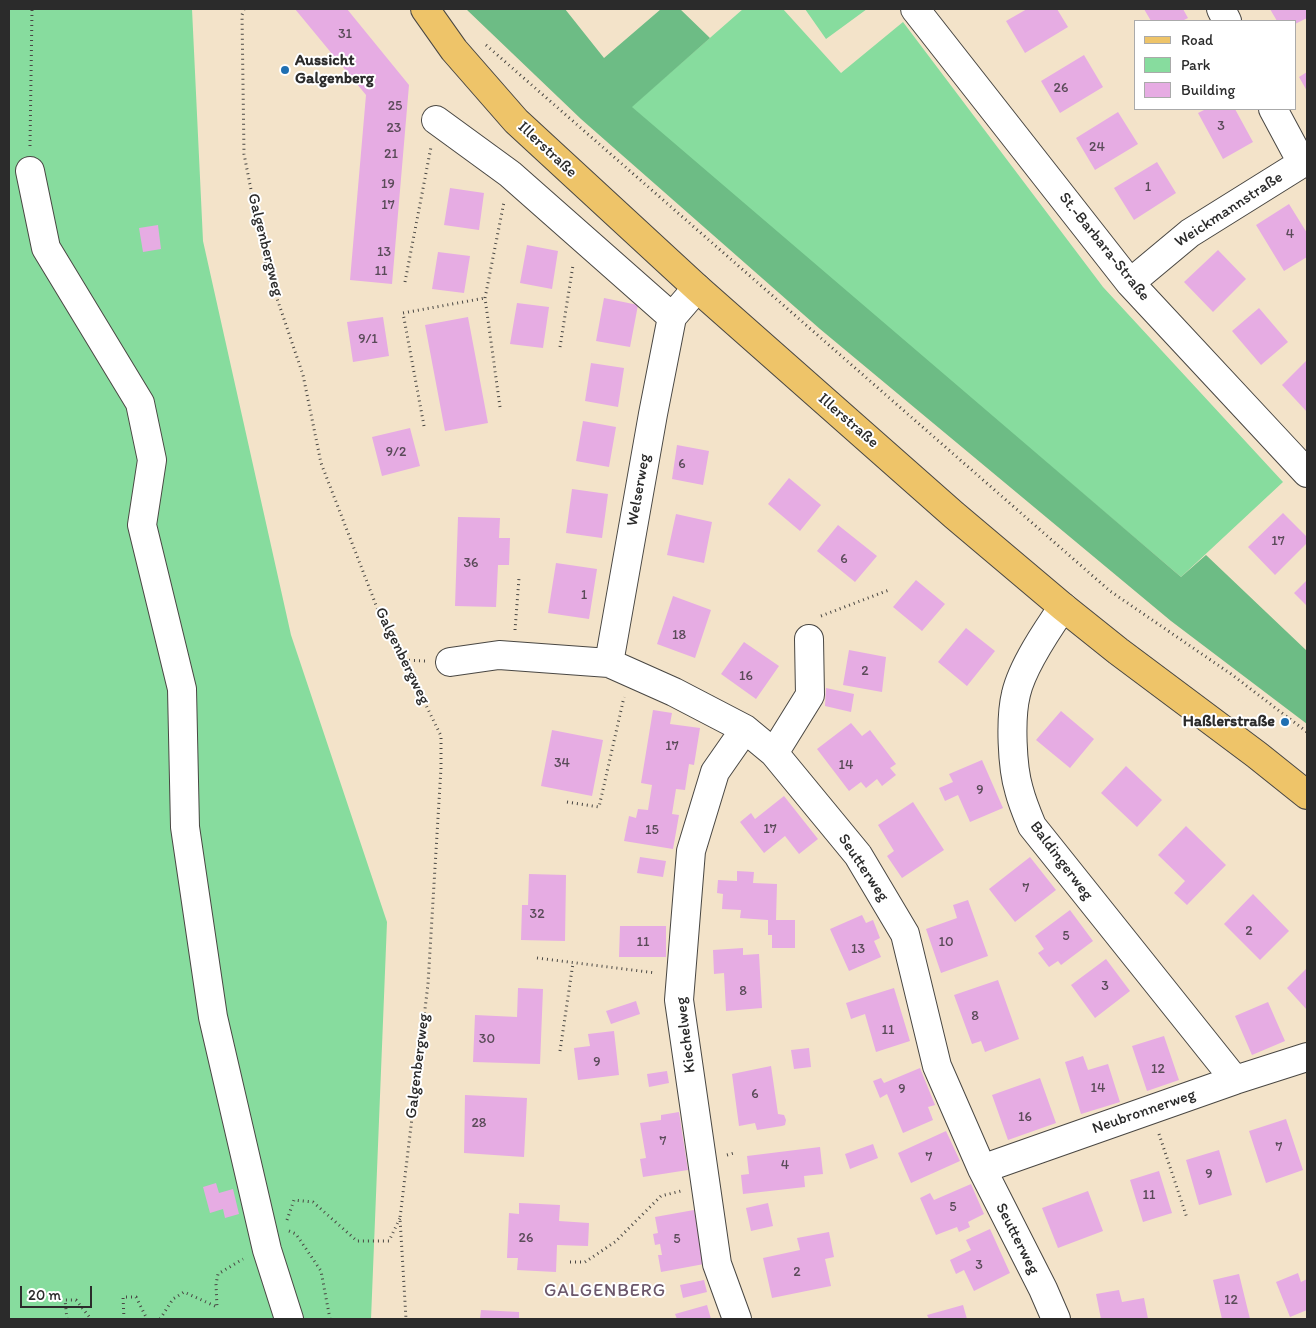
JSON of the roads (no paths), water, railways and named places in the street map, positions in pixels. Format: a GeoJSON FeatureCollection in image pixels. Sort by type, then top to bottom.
{"type":"FeatureCollection","features":[{"type":"Feature","properties":{"kind":"main road","name":"Illerstraße"},"geometry":{"type":"LineString","coordinates":[[424,9],[454,50],[516,121],[697,288],[954,515],[1063,607],[1118,652],[1257,755],[1307,795]]}},
{"type":"Feature","properties":{"kind":"street","name":"St.-Barbara-Straße"},"geometry":{"type":"LineString","coordinates":[[915,9],[1130,283],[1303,461]]}},
{"type":"Feature","properties":{"kind":"street"},"geometry":{"type":"LineString","coordinates":[[1221,9],[1227,20]]}},
{"type":"Feature","properties":{"kind":"street"},"geometry":{"type":"LineString","coordinates":[[1274,110],[1304,161]]}},
{"type":"Feature","properties":{"kind":"street"},"geometry":{"type":"LineString","coordinates":[[436,120],[510,174],[672,317]]}},
{"type":"Feature","properties":{"kind":"street","name":"Weickmannstraße"},"geometry":{"type":"LineString","coordinates":[[1130,283],[1190,233],[1304,161]]}},
{"type":"Feature","properties":{"kind":"street"},"geometry":{"type":"LineString","coordinates":[[30,171],[46,248],[140,403],[152,460],[142,525],[182,689],[185,827],[213,1017],[271,1233],[289,1319]]}},
{"type":"Feature","properties":{"kind":"street","name":"Welserweg"},"geometry":{"type":"LineString","coordinates":[[619,668],[653,414],[672,317],[697,288]]}},
{"type":"Feature","properties":{"kind":"street","name":"Baldingerweg"},"geometry":{"type":"LineString","coordinates":[[1063,607],[1028,665],[1016,694],[1012,735],[1018,788],[1032,826],[1235,1080]]}},
{"type":"Feature","properties":{"kind":"street"},"geometry":{"type":"LineString","coordinates":[[774,753],[810,695],[809,639]]}},
{"type":"Feature","properties":{"kind":"street","name":"Seutterweg"},"geometry":{"type":"LineString","coordinates":[[450,662],[499,655],[619,668],[674,692],[745,728],[774,753],[858,855],[905,934],[937,1066],[982,1170],[1056,1319]]}},
{"type":"Feature","properties":{"kind":"street","name":"Kiechelweg"},"geometry":{"type":"LineString","coordinates":[[737,1319],[717,1264],[679,1000],[691,851],[715,772],[745,728]]}},
{"type":"Feature","properties":{"kind":"street","name":"Neubronnerweg"},"geometry":{"type":"LineString","coordinates":[[982,1170],[1235,1080],[1307,1057]]}},
{"type":"Feature","properties":{"kind":"place","name":"Aussicht Galgenberg"},"geometry":{"type":"Point","coordinates":[285,70]}},
{"type":"Feature","properties":{"kind":"place","name":"Haßlerstraße"},"geometry":{"type":"Point","coordinates":[1285,722]}},
{"type":"Feature","properties":{"kind":"district","name":"GALGENBERG"},"geometry":{"type":"Point","coordinates":[605,1291]}}]}
